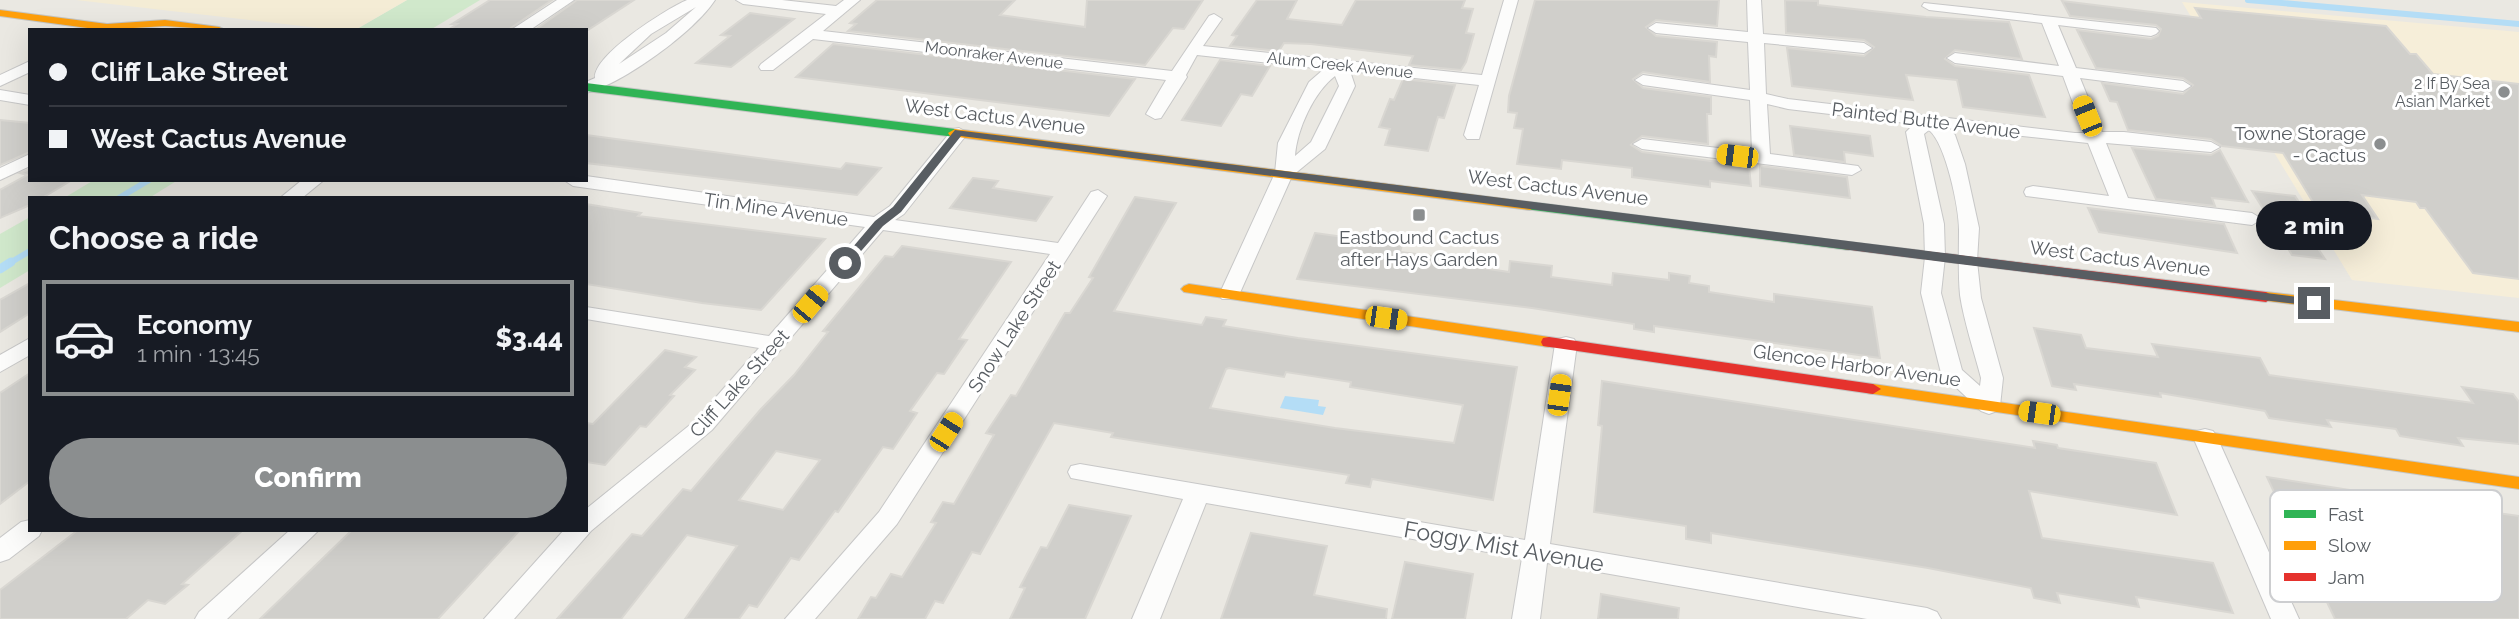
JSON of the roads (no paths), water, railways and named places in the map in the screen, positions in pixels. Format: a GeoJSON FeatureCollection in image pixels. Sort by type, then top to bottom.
{"type":"FeatureCollection","features":[{"type":"Feature","properties":{"kind":"main road"},"geometry":{"type":"LineString","coordinates":[[0,13],[100,28]]}},
{"type":"Feature","properties":{"kind":"main road"},"geometry":{"type":"LineString","coordinates":[[117,28],[165,23],[204,28]]}},
{"type":"Feature","properties":{"kind":"main road","name":"West Cactus Avenue"},"geometry":{"type":"LineString","coordinates":[[588,87],[1967,261],[2519,327]]}},
{"type":"Feature","properties":{"kind":"main road","name":"Glencoe Harbor Avenue"},"geometry":{"type":"LineString","coordinates":[[1189,289],[2519,483]]}},
{"type":"Feature","properties":{"kind":"street"},"geometry":{"type":"LineString","coordinates":[[523,28],[567,0]]}},
{"type":"Feature","properties":{"kind":"street"},"geometry":{"type":"LineString","coordinates":[[588,86],[617,54],[676,9],[699,0]]}},
{"type":"Feature","properties":{"kind":"street"},"geometry":{"type":"LineString","coordinates":[[588,86],[645,55],[703,12],[708,0]]}},
{"type":"Feature","properties":{"kind":"street"},"geometry":{"type":"LineString","coordinates":[[743,0],[839,11]]}},
{"type":"Feature","properties":{"kind":"street"},"geometry":{"type":"LineString","coordinates":[[767,67],[853,0]]}},
{"type":"Feature","properties":{"kind":"street"},"geometry":{"type":"LineString","coordinates":[[1474,135],[1511,0]]}},
{"type":"Feature","properties":{"kind":"street"},"geometry":{"type":"LineString","coordinates":[[1754,0],[1761,159]]}},
{"type":"Feature","properties":{"kind":"street"},"geometry":{"type":"LineString","coordinates":[[1929,6],[2151,31]]}},
{"type":"Feature","properties":{"kind":"street"},"geometry":{"type":"LineString","coordinates":[[1156,114],[1192,50],[1214,19]]}},
{"type":"Feature","properties":{"kind":"street"},"geometry":{"type":"LineString","coordinates":[[2049,20],[2121,203]]}},
{"type":"Feature","properties":{"kind":"street"},"geometry":{"type":"LineString","coordinates":[[1656,28],[1864,48]]}},
{"type":"Feature","properties":{"kind":"street","name":"Moonraker Avenue"},"geometry":{"type":"LineString","coordinates":[[809,34],[1179,77]]}},
{"type":"Feature","properties":{"kind":"street","name":"Alum Creek Avenue"},"geometry":{"type":"LineString","coordinates":[[1192,50],[1487,81]]}},
{"type":"Feature","properties":{"kind":"street"},"geometry":{"type":"LineString","coordinates":[[1955,58],[2183,86]]}},
{"type":"Feature","properties":{"kind":"street"},"geometry":{"type":"LineString","coordinates":[[1229,295],[1284,173],[1287,142],[1317,82],[1339,65],[1347,86],[1319,145],[1284,173]]}},
{"type":"Feature","properties":{"kind":"street"},"geometry":{"type":"LineString","coordinates":[[0,81],[28,67]]}},
{"type":"Feature","properties":{"kind":"street","name":"Painted Butte Avenue"},"geometry":{"type":"LineString","coordinates":[[1643,80],[1788,104],[1930,121],[2075,138],[2124,137],[2211,147]]}},
{"type":"Feature","properties":{"kind":"street"},"geometry":{"type":"LineString","coordinates":[[0,95],[28,100]]}},
{"type":"Feature","properties":{"kind":"street"},"geometry":{"type":"LineString","coordinates":[[1930,121],[1946,135],[1956,164],[1969,228],[1967,261],[1971,298],[1992,378],[1989,406],[1952,373],[1931,293],[1935,257],[1934,224],[1915,132],[1930,121]]}},
{"type":"Feature","properties":{"kind":"street","name":"Cliff Lake Street"},"geometry":{"type":"LineString","coordinates":[[588,521],[704,425],[879,223],[897,210],[959,132]]}},
{"type":"Feature","properties":{"kind":"street"},"geometry":{"type":"LineString","coordinates":[[1642,144],[1852,170]]}},
{"type":"Feature","properties":{"kind":"street"},"geometry":{"type":"LineString","coordinates":[[0,176],[28,160]]}},
{"type":"Feature","properties":{"kind":"street"},"geometry":{"type":"LineString","coordinates":[[292,196],[312,182]]}},
{"type":"Feature","properties":{"kind":"street","name":"Tin Mine Avenue"},"geometry":{"type":"LineString","coordinates":[[587,182],[1063,250]]}},
{"type":"Feature","properties":{"kind":"street"},"geometry":{"type":"LineString","coordinates":[[2033,192],[2252,219]]}},
{"type":"Feature","properties":{"kind":"street","name":"Snow Lake Street"},"geometry":{"type":"LineString","coordinates":[[799,619],[888,518],[1098,196]]}},
{"type":"Feature","properties":{"kind":"street"},"geometry":{"type":"LineString","coordinates":[[588,313],[776,344]]}},
{"type":"Feature","properties":{"kind":"street"},"geometry":{"type":"LineString","coordinates":[[1526,619],[1566,344]]}},
{"type":"Feature","properties":{"kind":"street"},"geometry":{"type":"LineString","coordinates":[[0,365],[28,346]]}},
{"type":"Feature","properties":{"kind":"street"},"geometry":{"type":"LineString","coordinates":[[2205,437],[2270,585]]}},
{"type":"Feature","properties":{"kind":"street","name":"Foggy Mist Avenue"},"geometry":{"type":"LineString","coordinates":[[1080,472],[1884,615],[1927,619]]}},
{"type":"Feature","properties":{"kind":"street"},"geometry":{"type":"LineString","coordinates":[[1146,619],[1198,493]]}},
{"type":"Feature","properties":{"kind":"street"},"geometry":{"type":"LineString","coordinates":[[0,552],[28,531]]}},
{"type":"Feature","properties":{"kind":"street"},"geometry":{"type":"LineString","coordinates":[[209,619],[304,532]]}},
{"type":"Feature","properties":{"kind":"street"},"geometry":{"type":"LineString","coordinates":[[498,619],[577,532]]}},
{"type":"Feature","properties":{"kind":"street"},"geometry":{"type":"LineString","coordinates":[[2278,602],[2285,619]]}},
{"type":"Feature","properties":{"kind":"water"},"geometry":{"type":"Polygon","coordinates":[[[1285,396],[1319,400],[1318,406],[1326,407],[1323,415],[1280,408],[1285,396]]]}},
{"type":"Feature","properties":{"kind":"waterway"},"geometry":{"type":"LineString","coordinates":[[2248,0],[2519,24]]}},
{"type":"Feature","properties":{"kind":"waterway"},"geometry":{"type":"LineString","coordinates":[[122,196],[146,182]]}},
{"type":"Feature","properties":{"kind":"waterway"},"geometry":{"type":"LineString","coordinates":[[8,264],[28,252]]}},
{"type":"Feature","properties":{"kind":"waterway"},"geometry":{"type":"LineString","coordinates":[[0,269],[11,262]]}},
{"type":"Feature","properties":{"kind":"place","name":"2 If By Sea Asian Market"},"geometry":{"type":"Point","coordinates":[2504,92]}},
{"type":"Feature","properties":{"kind":"place","name":"Towne Storage - Cactus"},"geometry":{"type":"Point","coordinates":[2380,144]}},
{"type":"Feature","properties":{"kind":"place","name":"Eastbound Cactus after Hays Garden"},"geometry":{"type":"Point","coordinates":[1419,215]}}]}
